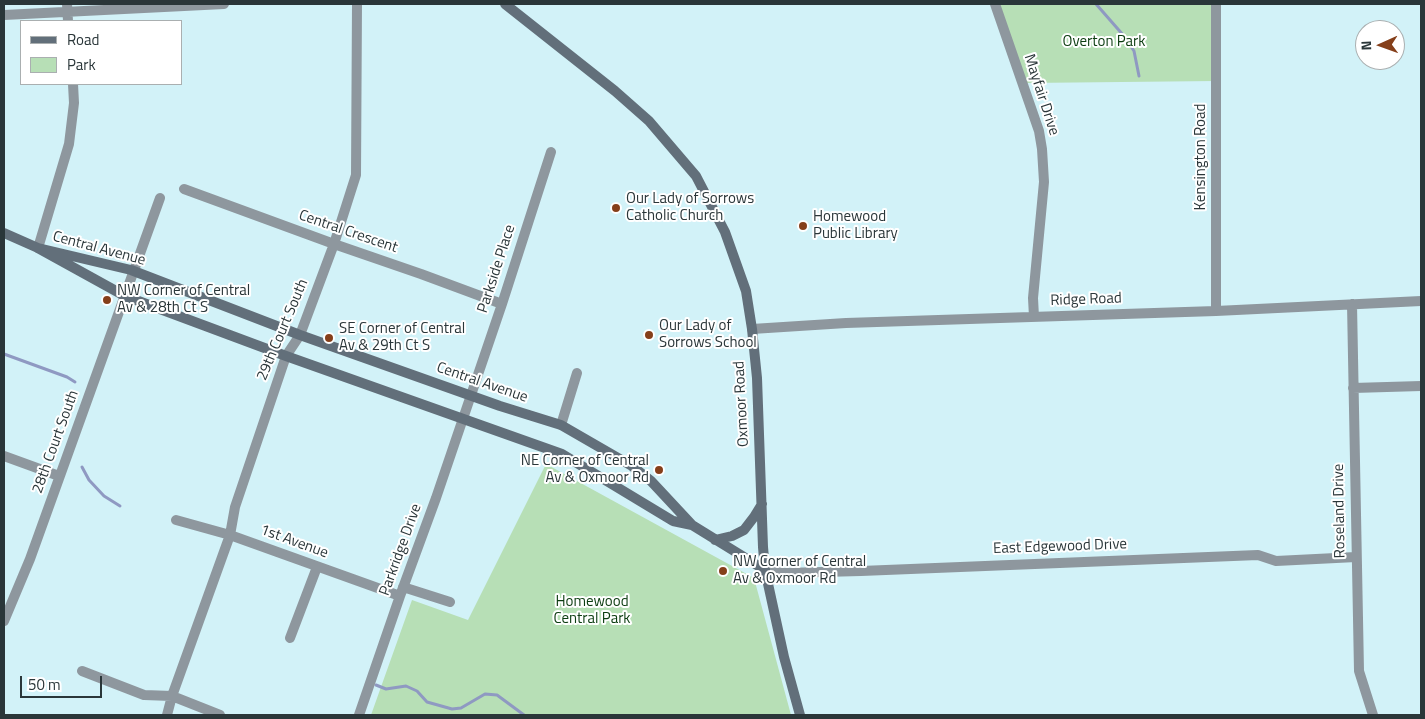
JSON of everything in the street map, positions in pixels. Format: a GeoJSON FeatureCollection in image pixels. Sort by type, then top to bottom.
{"type":"FeatureCollection","features":[{"type":"Feature","properties":{"kind":"main road","name":"Oxmoor Road"},"geometry":{"type":"LineString","coordinates":[[505,4],[615,91],[649,122],[696,176],[725,232],[746,291],[752,328],[763,548],[784,657],[800,715]]}},
{"type":"Feature","properties":{"kind":"main road","name":"Central Avenue"},"geometry":{"type":"LineString","coordinates":[[4,233],[38,248],[125,296],[286,356],[562,454],[673,521],[692,525]]}},
{"type":"Feature","properties":{"kind":"main road","name":"Central Avenue"},"geometry":{"type":"LineString","coordinates":[[38,248],[133,271],[300,335],[561,425],[632,466],[651,481],[692,525],[766,570]]}},
{"type":"Feature","properties":{"kind":"main road"},"geometry":{"type":"LineString","coordinates":[[715,540],[732,536],[744,530],[762,503]]}},
{"type":"Feature","properties":{"kind":"street"},"geometry":{"type":"LineString","coordinates":[[4,15],[224,4]]}},
{"type":"Feature","properties":{"kind":"street","name":"29th Court South"},"geometry":{"type":"LineString","coordinates":[[167,715],[172,696],[230,535],[235,507],[286,356],[300,335],[334,244],[356,175],[357,4]]}},
{"type":"Feature","properties":{"kind":"street","name":"Mayfair Drive"},"geometry":{"type":"LineString","coordinates":[[995,4],[1039,131],[1042,149],[1044,182],[1033,298],[1034,317]]}},
{"type":"Feature","properties":{"kind":"street","name":"Kensington Road"},"geometry":{"type":"LineString","coordinates":[[1216,4],[1216,311]]}},
{"type":"Feature","properties":{"kind":"street"},"geometry":{"type":"LineString","coordinates":[[38,248],[69,144],[74,103],[73,85]]}},
{"type":"Feature","properties":{"kind":"street","name":"Parkside Place"},"geometry":{"type":"LineString","coordinates":[[471,395],[551,152]]}},
{"type":"Feature","properties":{"kind":"street","name":"Central Crescent"},"geometry":{"type":"LineString","coordinates":[[184,189],[502,304]]}},
{"type":"Feature","properties":{"kind":"street","name":"28th Court South"},"geometry":{"type":"LineString","coordinates":[[4,621],[30,559],[160,198]]}},
{"type":"Feature","properties":{"kind":"street","name":"Ridge Road"},"geometry":{"type":"LineString","coordinates":[[752,328],[846,323],[1216,311],[1421,301]]}},
{"type":"Feature","properties":{"kind":"street","name":"Roseland Drive"},"geometry":{"type":"LineString","coordinates":[[1352,304],[1356,558],[1360,671],[1373,715]]}},
{"type":"Feature","properties":{"kind":"street"},"geometry":{"type":"LineString","coordinates":[[561,425],[577,373]]}},
{"type":"Feature","properties":{"kind":"street"},"geometry":{"type":"LineString","coordinates":[[1353,388],[1421,386]]}},
{"type":"Feature","properties":{"kind":"street","name":"Parkridge Drive"},"geometry":{"type":"LineString","coordinates":[[359,715],[471,395]]}},
{"type":"Feature","properties":{"kind":"street"},"geometry":{"type":"LineString","coordinates":[[4,456],[59,476]]}},
{"type":"Feature","properties":{"kind":"street","name":"1st Avenue"},"geometry":{"type":"LineString","coordinates":[[176,520],[230,535],[317,567],[402,591],[450,602]]}},
{"type":"Feature","properties":{"kind":"street","name":"East Edgewood Drive"},"geometry":{"type":"LineString","coordinates":[[766,570],[784,572],[861,571],[1258,555],[1276,561],[1356,558]]}},
{"type":"Feature","properties":{"kind":"street"},"geometry":{"type":"LineString","coordinates":[[290,638],[317,567]]}},
{"type":"Feature","properties":{"kind":"street"},"geometry":{"type":"LineString","coordinates":[[82,671],[144,695],[172,696],[220,715]]}},
{"type":"Feature","properties":{"kind":"green space","name":"Overton Park"},"geometry":{"type":"Polygon","coordinates":[[[998,4],[1216,4],[1216,81],[1027,83],[998,4]]]}},
{"type":"Feature","properties":{"kind":"green space","name":"Homewood Central Park"},"geometry":{"type":"Polygon","coordinates":[[[546,464],[754,578],[791,715],[371,715],[412,600],[468,620],[546,464]]]}},
{"type":"Feature","properties":{"kind":"waterway"},"geometry":{"type":"LineString","coordinates":[[1096,4],[1124,36],[1134,51],[1139,76]]}},
{"type":"Feature","properties":{"kind":"waterway"},"geometry":{"type":"LineString","coordinates":[[4,354],[67,377],[75,382]]}},
{"type":"Feature","properties":{"kind":"waterway"},"geometry":{"type":"LineString","coordinates":[[82,467],[89,480],[104,496],[120,506]]}},
{"type":"Feature","properties":{"kind":"waterway"},"geometry":{"type":"LineString","coordinates":[[376,685],[386,689],[406,686],[417,691],[427,702],[452,709],[461,708],[485,694],[497,695],[524,715]]}},
{"type":"Feature","properties":{"kind":"place","name":"Our Lady of Sorrows Catholic Church"},"geometry":{"type":"Point","coordinates":[616,208]}},
{"type":"Feature","properties":{"kind":"place","name":"Homewood Public Library"},"geometry":{"type":"Point","coordinates":[803,226]}},
{"type":"Feature","properties":{"kind":"place","name":"NW Corner of Central Av & 28th Ct S"},"geometry":{"type":"Point","coordinates":[107,300]}},
{"type":"Feature","properties":{"kind":"place","name":"Our Lady of Sorrows School"},"geometry":{"type":"Point","coordinates":[649,335]}},
{"type":"Feature","properties":{"kind":"place","name":"SE Corner of Central Av & 29th Ct S"},"geometry":{"type":"Point","coordinates":[329,338]}},
{"type":"Feature","properties":{"kind":"place","name":"NE Corner of Central Av & Oxmoor Rd"},"geometry":{"type":"Point","coordinates":[659,470]}},
{"type":"Feature","properties":{"kind":"place","name":"NW Corner of Central Av & Oxmoor Rd"},"geometry":{"type":"Point","coordinates":[723,571]}}]}
